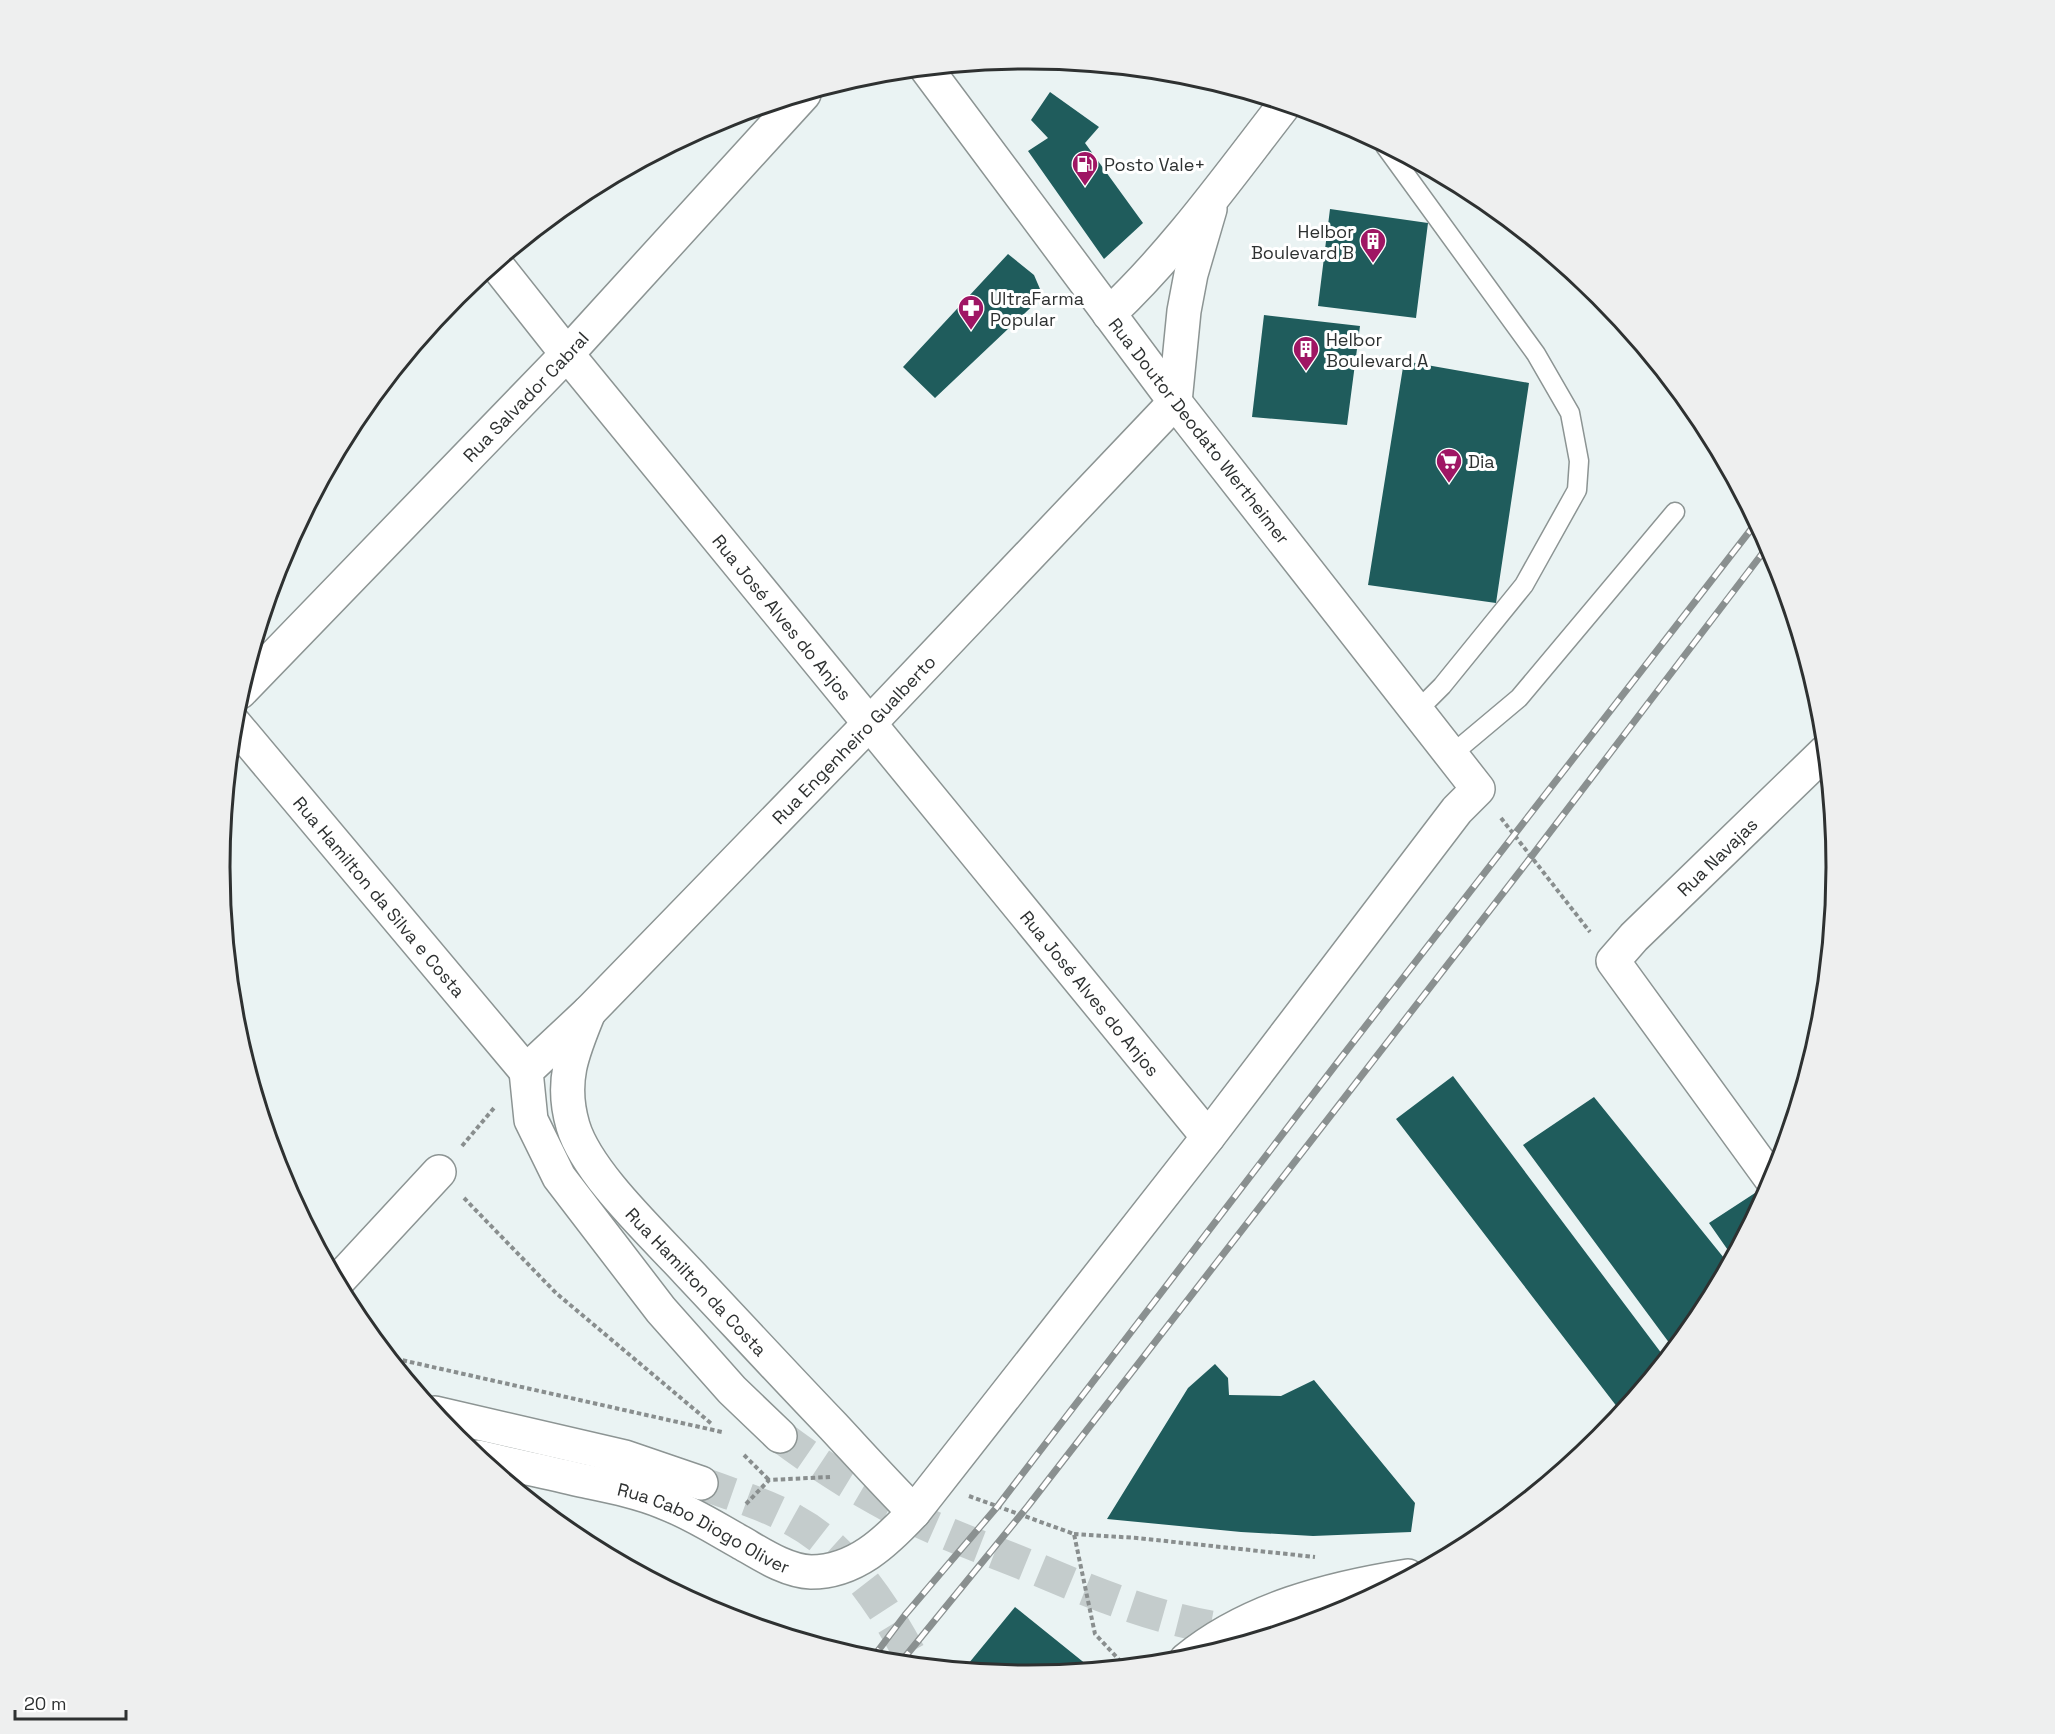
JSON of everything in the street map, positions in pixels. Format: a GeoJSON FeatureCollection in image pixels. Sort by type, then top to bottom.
{"type":"FeatureCollection","features":[{"type":"Feature","properties":{"kind":"street","name":"Rua Doutor Deodato Wertheimer"},"geometry":{"type":"LineString","coordinates":[[931,75],[1175,402],[1478,789]]}},
{"type":"Feature","properties":{"kind":"street","name":"Rua Salvador Cabral"},"geometry":{"type":"LineString","coordinates":[[253,679],[567,354],[795,104]]}},
{"type":"Feature","properties":{"kind":"street"},"geometry":{"type":"LineString","coordinates":[[1110,314],[1136,289],[1214,196],[1280,110]]}},
{"type":"Feature","properties":{"kind":"street"},"geometry":{"type":"LineString","coordinates":[[1175,402],[1184,311],[1191,274],[1214,196]]}},
{"type":"Feature","properties":{"kind":"street","name":"Rua José Alves do Anjos"},"geometry":{"type":"LineString","coordinates":[[499,269],[1208,1137]]}},
{"type":"Feature","properties":{"kind":"street","name":"Rua Engenheiro Gualberto"},"geometry":{"type":"LineString","coordinates":[[526,1071],[589,1012],[870,723],[1175,402]]}},
{"type":"Feature","properties":{"kind":"street","name":"Rua Hamilton da Silva e Costa"},"geometry":{"type":"LineString","coordinates":[[241,732],[526,1071]]}},
{"type":"Feature","properties":{"kind":"street","name":"Rua Navajas"},"geometry":{"type":"LineString","coordinates":[[1612,961],[1642,928],[1818,759]]}},
{"type":"Feature","properties":{"kind":"street","name":"Rua Cabo Diogo Oliver"},"geometry":{"type":"LineString","coordinates":[[494,1461],[630,1490],[664,1502],[694,1516],[772,1560],[809,1572],[831,1570],[867,1555],[879,1547],[914,1512],[938,1482],[1208,1137],[1457,810],[1478,789]]}},
{"type":"Feature","properties":{"kind":"street"},"geometry":{"type":"LineString","coordinates":[[1612,961],[1765,1171]]}},
{"type":"Feature","properties":{"kind":"street","name":"Rua Hamilton da Costa"},"geometry":{"type":"LineString","coordinates":[[589,1012],[574,1047],[568,1069],[567,1087],[568,1107],[584,1150],[599,1173],[638,1218],[914,1512]]}},
{"type":"Feature","properties":{"kind":"street"},"geometry":{"type":"LineString","coordinates":[[526,1071],[531,1120],[559,1176],[661,1310],[732,1390],[780,1436]]}},
{"type":"Feature","properties":{"kind":"street"},"geometry":{"type":"LineString","coordinates":[[342,1276],[439,1172]]}},
{"type":"Feature","properties":{"kind":"street"},"geometry":{"type":"LineString","coordinates":[[450,1416],[625,1457],[701,1483]]}},
{"type":"Feature","properties":{"kind":"street"},"geometry":{"type":"LineString","coordinates":[[1210,1644],[1224,1634],[1291,1604],[1363,1583],[1387,1579]]}},
{"type":"Feature","properties":{"kind":"lane"},"geometry":{"type":"LineString","coordinates":[[1394,159],[1536,354],[1570,413],[1579,461],[1577,490],[1524,585],[1442,686],[1417,711]]}},
{"type":"Feature","properties":{"kind":"lane"},"geometry":{"type":"LineString","coordinates":[[1451,755],[1520,698],[1675,512]]}},
{"type":"Feature","properties":{"kind":"path"},"geometry":{"type":"LineString","coordinates":[[1478,789],[1612,961]]}},
{"type":"Feature","properties":{"kind":"path"},"geometry":{"type":"LineString","coordinates":[[526,1071],[439,1172],[556,1293],[730,1440]]}},
{"type":"Feature","properties":{"kind":"path"},"geometry":{"type":"LineString","coordinates":[[399,1358],[722,1432]]}},
{"type":"Feature","properties":{"kind":"path"},"geometry":{"type":"LineString","coordinates":[[738,1448],[769,1480]]}},
{"type":"Feature","properties":{"kind":"path"},"geometry":{"type":"LineString","coordinates":[[938,1482],[965,1495],[1074,1534],[1137,1538],[1325,1558]]}},
{"type":"Feature","properties":{"kind":"path"},"geometry":{"type":"LineString","coordinates":[[1074,1534],[1095,1634],[1119,1659]]}},
{"type":"Feature","properties":{"kind":"building","name":"Posto Vale+"},"geometry":{"type":"Polygon","coordinates":[[[1050,92],[1099,127],[1085,143],[1143,223],[1104,259],[1028,151],[1048,138],[1031,120],[1050,92]]]}},
{"type":"Feature","properties":{"kind":"building","name":"Helbor Boulevard B"},"geometry":{"type":"Polygon","coordinates":[[[1330,209],[1428,223],[1416,318],[1318,306],[1330,209]]]}},
{"type":"Feature","properties":{"kind":"building","name":"UltraFarma Popular"},"geometry":{"type":"Polygon","coordinates":[[[1008,254],[1034,275],[1043,296],[935,398],[903,367],[1008,254]]]}},
{"type":"Feature","properties":{"kind":"building","name":"Helbor Boulevard A"},"geometry":{"type":"Polygon","coordinates":[[[1264,315],[1360,326],[1347,425],[1252,417],[1264,315]]]}},
{"type":"Feature","properties":{"kind":"building","name":"Dia"},"geometry":{"type":"Polygon","coordinates":[[[1404,361],[1529,383],[1496,603],[1368,585],[1404,361]]]}},
{"type":"Feature","properties":{"kind":"building"},"geometry":{"type":"Polygon","coordinates":[[[1453,1076],[1661,1353],[1616,1405],[1396,1119],[1453,1076]]]}},
{"type":"Feature","properties":{"kind":"building"},"geometry":{"type":"Polygon","coordinates":[[[1594,1097],[1723,1257],[1669,1342],[1523,1145],[1594,1097]]]}},
{"type":"Feature","properties":{"kind":"building"},"geometry":{"type":"Polygon","coordinates":[[[1755,1193],[1755,1193],[1728,1250],[1709,1223],[1755,1193]]]}},
{"type":"Feature","properties":{"kind":"building"},"geometry":{"type":"Polygon","coordinates":[[[1215,1364],[1228,1378],[1229,1395],[1281,1396],[1314,1380],[1415,1503],[1411,1532],[1313,1536],[1241,1532],[1107,1519],[1188,1388],[1215,1364]]]}},
{"type":"Feature","properties":{"kind":"building"},"geometry":{"type":"Polygon","coordinates":[[[1015,1607],[1084,1663],[1028,1665],[969,1662],[1015,1607]]]}},
{"type":"Feature","properties":{"kind":"tunnel"},"geometry":{"type":"LineString","coordinates":[[780,1436],[844,1480],[911,1517],[955,1537],[1148,1612],[1210,1627],[1255,1632]]}},
{"type":"Feature","properties":{"kind":"tunnel"},"geometry":{"type":"LineString","coordinates":[[701,1483],[784,1515],[815,1534],[850,1565],[865,1584],[910,1656]]}},
{"type":"Feature","properties":{"kind":"railway"},"geometry":{"type":"LineString","coordinates":[[878,1651],[905,1615],[997,1507],[1337,1063],[1750,530]]}},
{"type":"Feature","properties":{"kind":"railway"},"geometry":{"type":"LineString","coordinates":[[906,1655],[1028,1506],[1531,857],[1762,554]]}},
{"type":"Feature","properties":{"kind":"place","name":"Posto Vale+"},"geometry":{"type":"Point","coordinates":[1085,187]}},
{"type":"Feature","properties":{"kind":"place","name":"Helbor Boulevard B"},"geometry":{"type":"Point","coordinates":[1373,264]}},
{"type":"Feature","properties":{"kind":"place","name":"UltraFarma Popular"},"geometry":{"type":"Point","coordinates":[971,331]}},
{"type":"Feature","properties":{"kind":"place","name":"Helbor Boulevard A"},"geometry":{"type":"Point","coordinates":[1306,372]}},
{"type":"Feature","properties":{"kind":"place","name":"Dia"},"geometry":{"type":"Point","coordinates":[1449,484]}}]}
